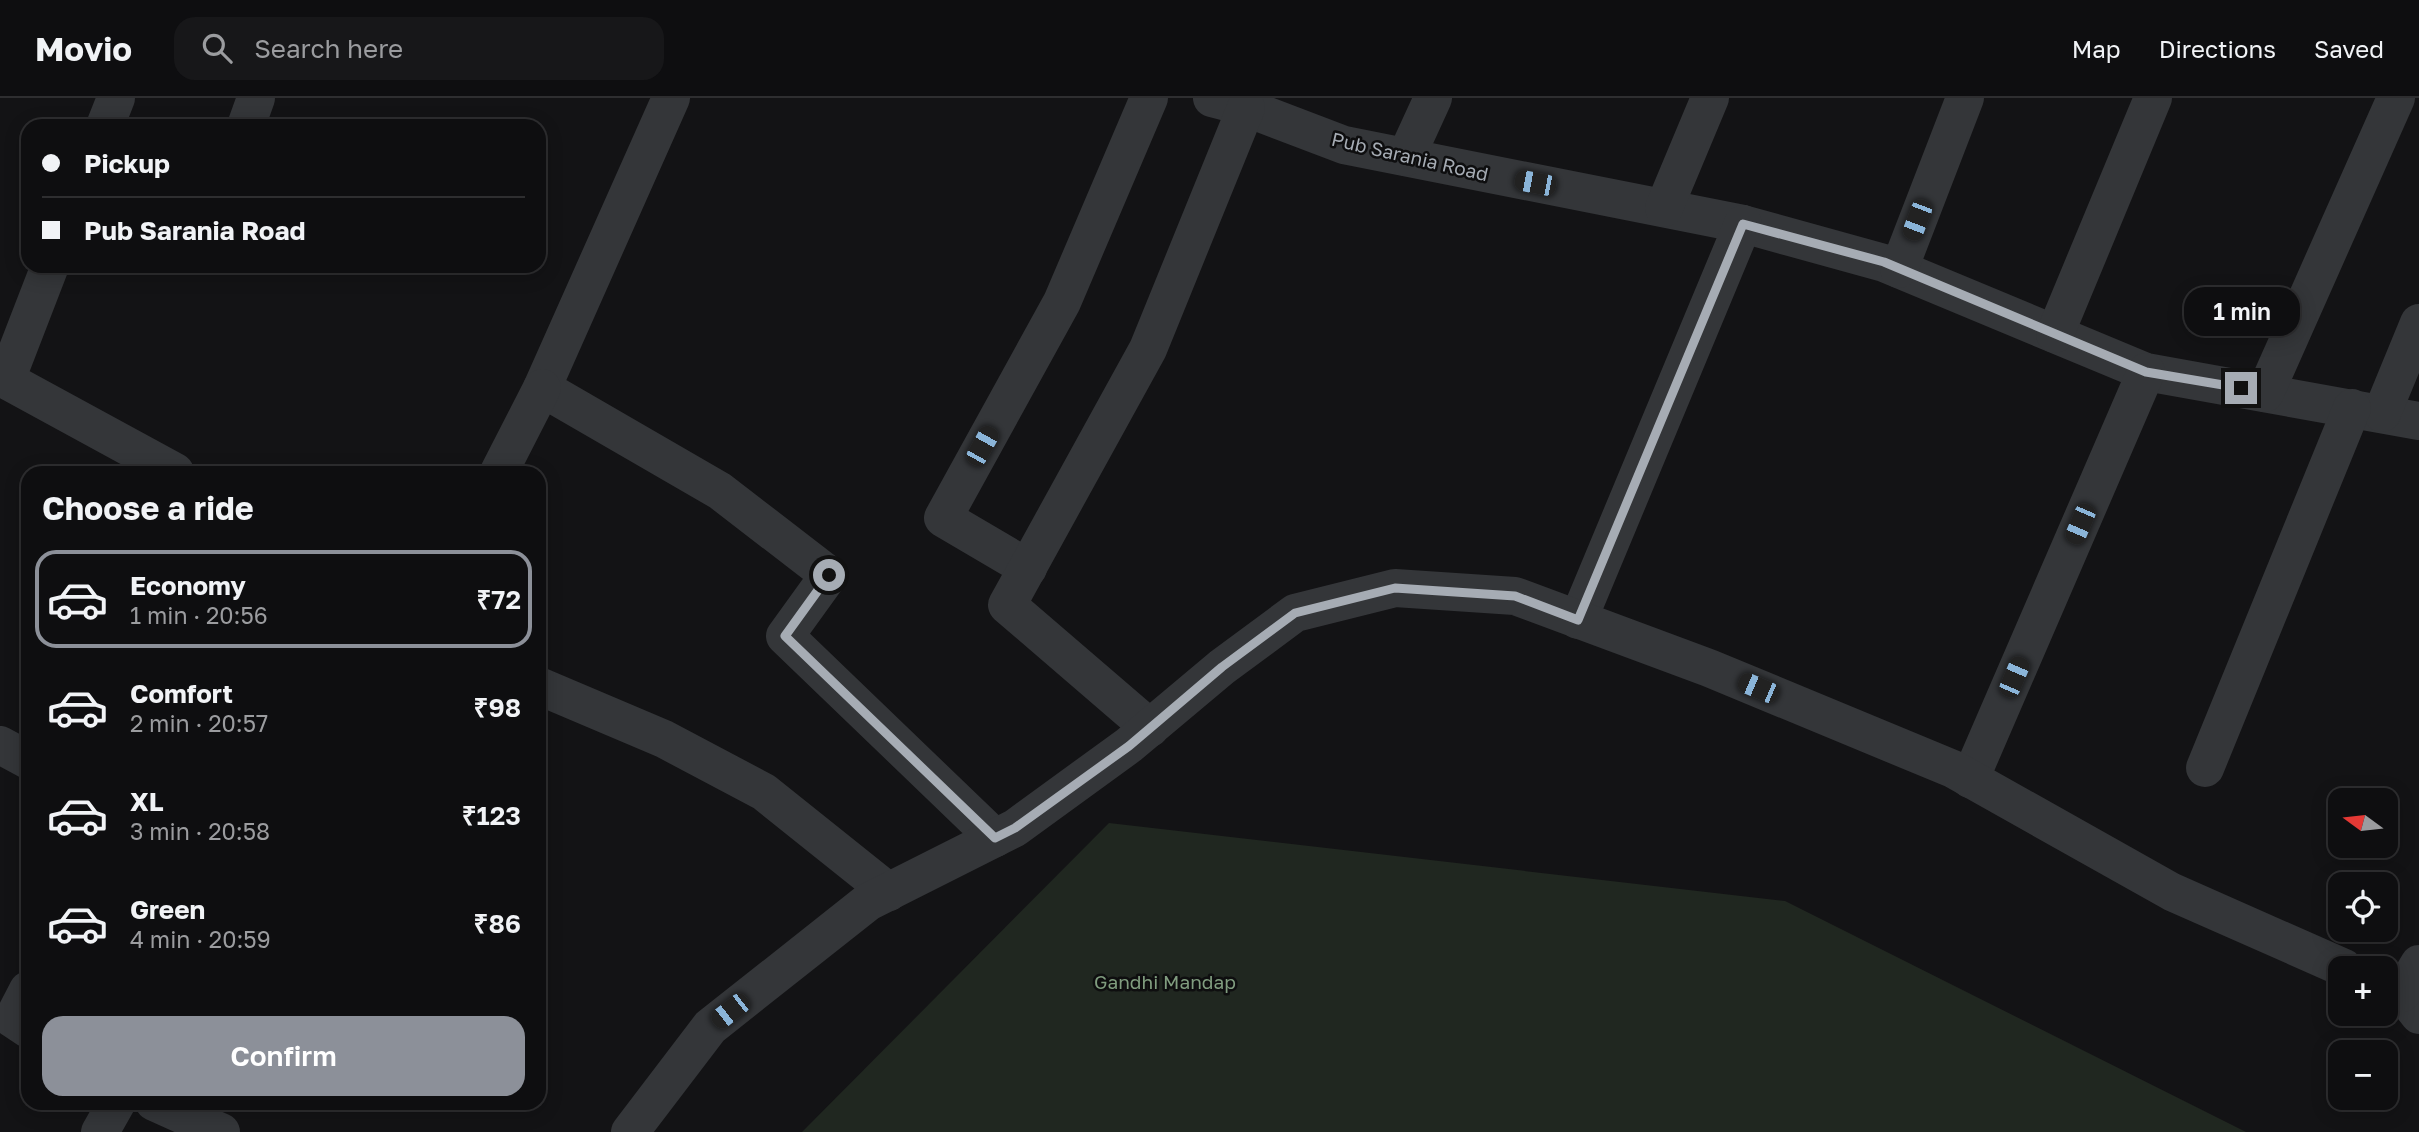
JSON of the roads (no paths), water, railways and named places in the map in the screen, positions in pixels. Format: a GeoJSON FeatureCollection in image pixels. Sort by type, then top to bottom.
{"type":"FeatureCollection","features":[{"type":"Feature","properties":{"kind":"street"},"geometry":{"type":"LineString","coordinates":[[108,119],[116,98]]}},
{"type":"Feature","properties":{"kind":"street"},"geometry":{"type":"LineString","coordinates":[[248,119],[256,98]]}},
{"type":"Feature","properties":{"kind":"street"},"geometry":{"type":"LineString","coordinates":[[502,466],[542,388],[671,98]]}},
{"type":"Feature","properties":{"kind":"street"},"geometry":{"type":"LineString","coordinates":[[1028,568],[943,518],[1062,302],[1149,98]]}},
{"type":"Feature","properties":{"kind":"street"},"geometry":{"type":"LineString","coordinates":[[1406,157],[1433,98]]}},
{"type":"Feature","properties":{"kind":"street"},"geometry":{"type":"LineString","coordinates":[[1664,208],[1710,98]]}},
{"type":"Feature","properties":{"kind":"street"},"geometry":{"type":"LineString","coordinates":[[1899,269],[1965,98]]}},
{"type":"Feature","properties":{"kind":"street"},"geometry":{"type":"LineString","coordinates":[[2055,334],[2152,98]]}},
{"type":"Feature","properties":{"kind":"street"},"geometry":{"type":"LineString","coordinates":[[2265,393],[2396,98]]}},
{"type":"Feature","properties":{"kind":"street"},"geometry":{"type":"LineString","coordinates":[[1150,728],[1007,605],[1148,349],[1229,103]]}},
{"type":"Feature","properties":{"kind":"street","name":"Pub Sarania Road"},"geometry":{"type":"LineString","coordinates":[[1229,103],[1344,145],[1743,224],[1884,262],[2146,372],[2419,421]]}},
{"type":"Feature","properties":{"kind":"street"},"geometry":{"type":"LineString","coordinates":[[1578,620],[1743,224]]}},
{"type":"Feature","properties":{"kind":"street"},"geometry":{"type":"LineString","coordinates":[[47,273],[6,380],[164,466]]}},
{"type":"Feature","properties":{"kind":"street"},"geometry":{"type":"LineString","coordinates":[[2205,768],[2367,410],[2419,323]]}},
{"type":"Feature","properties":{"kind":"street"},"geometry":{"type":"LineString","coordinates":[[1970,779],[2146,372]]}},
{"type":"Feature","properties":{"kind":"street"},"geometry":{"type":"LineString","coordinates":[[542,388],[720,491],[829,575],[785,636],[995,838]]}},
{"type":"Feature","properties":{"kind":"street"},"geometry":{"type":"LineString","coordinates":[[630,1132],[710,1027],[868,902],[1015,828],[1129,746],[1222,667],[1295,613],[1395,588],[1515,596],[1709,668],[1953,769],[2172,892],[2328,961]]}},
{"type":"Feature","properties":{"kind":"street"},"geometry":{"type":"LineString","coordinates":[[546,689],[664,739],[764,792],[889,892]]}},
{"type":"Feature","properties":{"kind":"street"},"geometry":{"type":"LineString","coordinates":[[0,746],[21,756]]}},
{"type":"Feature","properties":{"kind":"street"},"geometry":{"type":"LineString","coordinates":[[21,1004],[13,1019],[21,1024]]}},
{"type":"Feature","properties":{"kind":"street"},"geometry":{"type":"LineString","coordinates":[[100,1132],[112,1110]]}},
{"type":"Feature","properties":{"kind":"street"},"geometry":{"type":"LineString","coordinates":[[172,1110],[221,1132]]}},
{"type":"Feature","properties":{"kind":"park label","name":"Gandhi Mandap"},"geometry":{"type":"Point","coordinates":[1165,981]}}]}
